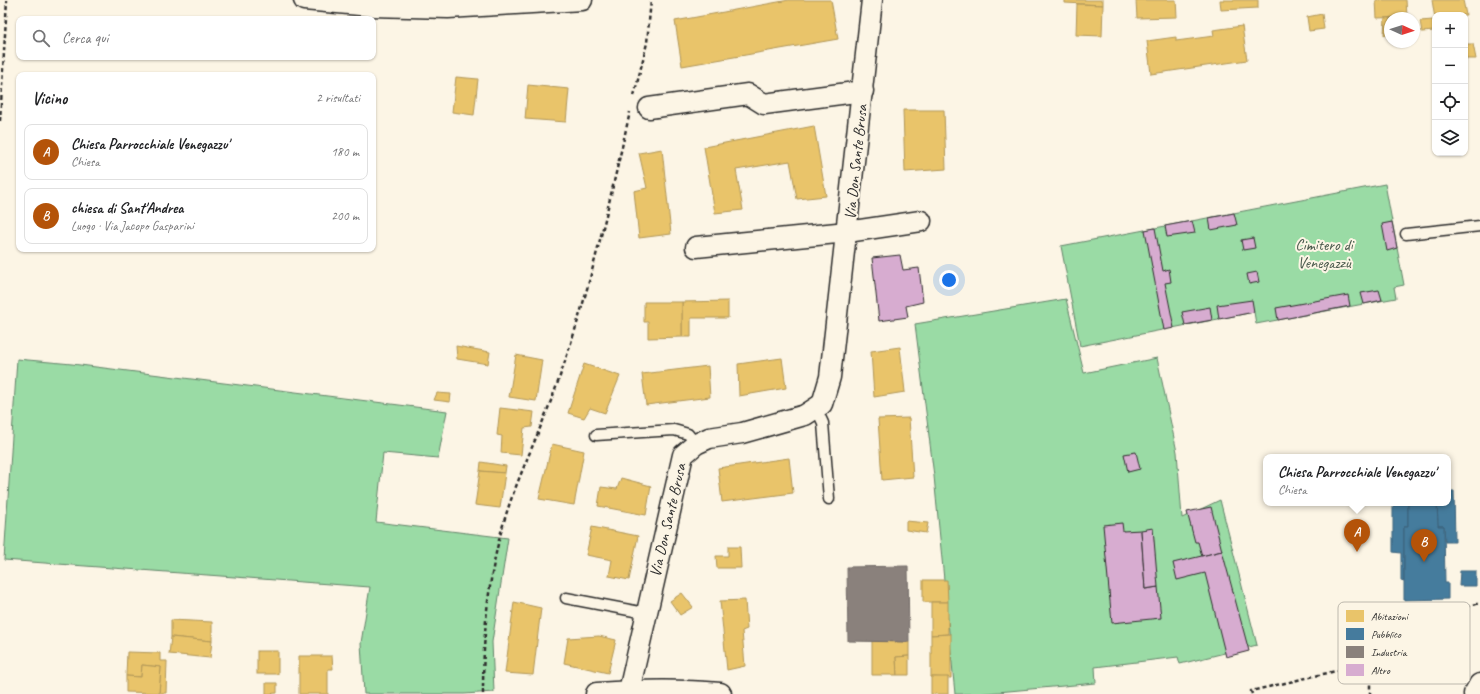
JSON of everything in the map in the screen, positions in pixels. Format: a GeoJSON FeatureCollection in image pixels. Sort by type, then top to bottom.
{"type":"FeatureCollection","features":[{"type":"Feature","properties":{"kind":"street"},"geometry":{"type":"LineString","coordinates":[[304,0],[371,6],[448,8],[582,0]]}},
{"type":"Feature","properties":{"kind":"street","name":"Via Don Sante Brusa"},"geometry":{"type":"LineString","coordinates":[[628,691],[683,455],[696,444],[709,438],[742,433],[805,415],[822,404],[830,377],[872,0]]}},
{"type":"Feature","properties":{"kind":"street","name":"Via Don Sante Brusa"},"geometry":{"type":"LineString","coordinates":[[638,103],[748,94],[764,104],[863,91]]}},
{"type":"Feature","properties":{"kind":"street","name":"Via Don Sante Brusa"},"geometry":{"type":"LineString","coordinates":[[696,247],[847,232],[921,221]]}},
{"type":"Feature","properties":{"kind":"street"},"geometry":{"type":"LineString","coordinates":[[1475,694],[1480,685]]}},
{"type":"Feature","properties":{"kind":"street"},"geometry":{"type":"LineString","coordinates":[[597,694],[628,691],[676,691],[720,694]]}},
{"type":"Feature","properties":{"kind":"lane"},"geometry":{"type":"LineString","coordinates":[[1406,234],[1480,226]]}},
{"type":"Feature","properties":{"kind":"lane"},"geometry":{"type":"LineString","coordinates":[[816,408],[823,423],[829,499]]}},
{"type":"Feature","properties":{"kind":"lane"},"geometry":{"type":"LineString","coordinates":[[596,435],[674,430],[688,434],[696,444]]}},
{"type":"Feature","properties":{"kind":"lane"},"geometry":{"type":"LineString","coordinates":[[566,598],[645,613]]}},
{"type":"Feature","properties":{"kind":"path"},"geometry":{"type":"LineString","coordinates":[[0,121],[6,0]]}},
{"type":"Feature","properties":{"kind":"path"},"geometry":{"type":"LineString","coordinates":[[483,694],[487,607],[495,558],[512,498],[562,371],[588,289],[638,103],[647,44],[651,0]]}},
{"type":"Feature","properties":{"kind":"path"},"geometry":{"type":"LineString","coordinates":[[1470,606],[1480,603]]}},
{"type":"Feature","properties":{"kind":"path"},"geometry":{"type":"LineString","coordinates":[[1252,694],[1251,691],[1338,671]]}},
{"type":"Feature","properties":{"kind":"green space","name":"Cimitero di Venegazzù"},"geometry":{"type":"Polygon","coordinates":[[[1385,184],[1404,285],[1394,287],[1396,298],[1256,324],[1254,312],[1080,346],[1061,246],[1385,184]]]}},
{"type":"Feature","properties":{"kind":"green space"},"geometry":{"type":"Polygon","coordinates":[[[1066,299],[1084,373],[1157,358],[1177,452],[1182,518],[1220,500],[1257,645],[1180,664],[1178,657],[1095,667],[1096,683],[976,694],[955,694],[934,476],[915,324],[1066,299]]]}},
{"type":"Feature","properties":{"kind":"green space"},"geometry":{"type":"Polygon","coordinates":[[[17,359],[72,364],[447,411],[438,458],[383,453],[376,522],[508,538],[492,642],[494,692],[464,694],[364,694],[361,643],[370,587],[4,560],[17,359]]]}},
{"type":"Feature","properties":{"kind":"building: Abitazioni"},"geometry":{"type":"Polygon","coordinates":[[[789,0],[831,0],[838,39],[682,66],[675,21],[789,0]]]}},
{"type":"Feature","properties":{"kind":"building: Abitazioni"},"geometry":{"type":"Polygon","coordinates":[[[1065,0],[1103,0],[1103,5],[1065,3],[1065,0]]]}},
{"type":"Feature","properties":{"kind":"building: Abitazioni"},"geometry":{"type":"Polygon","coordinates":[[[1136,0],[1176,0],[1177,17],[1137,18],[1136,0]]]}},
{"type":"Feature","properties":{"kind":"building: Abitazioni"},"geometry":{"type":"Polygon","coordinates":[[[1220,0],[1258,0],[1258,8],[1221,10],[1220,0]]]}},
{"type":"Feature","properties":{"kind":"building: Abitazioni"},"geometry":{"type":"Polygon","coordinates":[[[1376,0],[1406,0],[1407,12],[1384,12],[1384,18],[1377,18],[1376,0]]]}},
{"type":"Feature","properties":{"kind":"building: Abitazioni"},"geometry":{"type":"Polygon","coordinates":[[[1432,0],[1463,0],[1465,12],[1434,12],[1432,0]]]}},
{"type":"Feature","properties":{"kind":"building: Abitazioni"},"geometry":{"type":"Polygon","coordinates":[[[1077,4],[1103,5],[1102,36],[1076,35],[1077,4]]]}},
{"type":"Feature","properties":{"kind":"building: Abitazioni"},"geometry":{"type":"Polygon","coordinates":[[[1322,14],[1324,29],[1309,31],[1307,17],[1322,14]]]}},
{"type":"Feature","properties":{"kind":"building: Abitazioni"},"geometry":{"type":"Polygon","coordinates":[[[1432,20],[1432,31],[1422,32],[1420,21],[1432,20]]]}},
{"type":"Feature","properties":{"kind":"building: Abitazioni"},"geometry":{"type":"Polygon","coordinates":[[[1242,26],[1247,60],[1151,74],[1147,41],[1176,37],[1176,41],[1214,36],[1213,30],[1242,26]]]}},
{"type":"Feature","properties":{"kind":"building: Abitazioni"},"geometry":{"type":"Polygon","coordinates":[[[1468,44],[1473,44],[1476,59],[1468,59],[1468,44]]]}},
{"type":"Feature","properties":{"kind":"building: Abitazioni"},"geometry":{"type":"Polygon","coordinates":[[[456,77],[478,79],[474,115],[452,112],[456,77]]]}},
{"type":"Feature","properties":{"kind":"building: Abitazioni"},"geometry":{"type":"Polygon","coordinates":[[[528,85],[569,89],[566,122],[525,119],[528,85]]]}},
{"type":"Feature","properties":{"kind":"building: Abitazioni"},"geometry":{"type":"Polygon","coordinates":[[[903,110],[944,110],[946,169],[905,172],[903,110]]]}},
{"type":"Feature","properties":{"kind":"building: Abitazioni"},"geometry":{"type":"Polygon","coordinates":[[[814,126],[826,196],[797,199],[790,161],[736,170],[743,210],[715,213],[704,147],[814,126]]]}},
{"type":"Feature","properties":{"kind":"building: Abitazioni"},"geometry":{"type":"Polygon","coordinates":[[[662,149],[671,234],[639,238],[634,191],[647,188],[639,153],[662,149]]]}},
{"type":"Feature","properties":{"kind":"building: Abitazioni"},"geometry":{"type":"Polygon","coordinates":[[[728,301],[728,318],[691,318],[691,337],[682,337],[682,302],[728,301]]]}},
{"type":"Feature","properties":{"kind":"building: Abitazioni"},"geometry":{"type":"Polygon","coordinates":[[[644,302],[682,302],[682,337],[648,338],[648,322],[644,322],[644,302]]]}},
{"type":"Feature","properties":{"kind":"building: Abitazioni"},"geometry":{"type":"Polygon","coordinates":[[[456,346],[490,352],[488,364],[457,359],[456,346]]]}},
{"type":"Feature","properties":{"kind":"building: Abitazioni"},"geometry":{"type":"Polygon","coordinates":[[[900,347],[905,392],[874,397],[871,351],[900,347]]]}},
{"type":"Feature","properties":{"kind":"building: Abitazioni"},"geometry":{"type":"Polygon","coordinates":[[[516,355],[542,360],[536,401],[509,397],[516,355]]]}},
{"type":"Feature","properties":{"kind":"building: Abitazioni"},"geometry":{"type":"Polygon","coordinates":[[[782,358],[786,388],[739,396],[738,364],[782,358]]]}},
{"type":"Feature","properties":{"kind":"building: Abitazioni"},"geometry":{"type":"Polygon","coordinates":[[[584,364],[620,376],[605,413],[590,408],[584,418],[568,413],[584,364]]]}},
{"type":"Feature","properties":{"kind":"building: Abitazioni"},"geometry":{"type":"Polygon","coordinates":[[[708,366],[710,397],[646,405],[642,374],[708,366]]]}},
{"type":"Feature","properties":{"kind":"building: Abitazioni"},"geometry":{"type":"Polygon","coordinates":[[[437,393],[451,394],[450,402],[434,400],[437,393]]]}},
{"type":"Feature","properties":{"kind":"building: Abitazioni"},"geometry":{"type":"Polygon","coordinates":[[[500,408],[534,412],[532,427],[524,428],[521,455],[501,453],[502,436],[497,435],[500,408]]]}},
{"type":"Feature","properties":{"kind":"building: Abitazioni"},"geometry":{"type":"Polygon","coordinates":[[[909,418],[913,477],[882,480],[878,419],[909,418]]]}},
{"type":"Feature","properties":{"kind":"building: Abitazioni"},"geometry":{"type":"Polygon","coordinates":[[[552,444],[584,451],[574,505],[539,499],[552,444]]]}},
{"type":"Feature","properties":{"kind":"building: Abitazioni"},"geometry":{"type":"Polygon","coordinates":[[[789,458],[793,493],[722,502],[718,468],[789,458]]]}},
{"type":"Feature","properties":{"kind":"building: Abitazioni"},"geometry":{"type":"Polygon","coordinates":[[[481,462],[506,466],[505,473],[480,471],[481,462]]]}},
{"type":"Feature","properties":{"kind":"building: Abitazioni"},"geometry":{"type":"Polygon","coordinates":[[[480,471],[505,473],[500,508],[475,505],[480,471]]]}},
{"type":"Feature","properties":{"kind":"building: Abitazioni"},"geometry":{"type":"Polygon","coordinates":[[[621,478],[651,486],[646,515],[598,506],[601,487],[617,489],[621,478]]]}},
{"type":"Feature","properties":{"kind":"building: Abitazioni"},"geometry":{"type":"Polygon","coordinates":[[[906,521],[928,523],[926,533],[906,530],[906,521]]]}},
{"type":"Feature","properties":{"kind":"building: Abitazioni"},"geometry":{"type":"Polygon","coordinates":[[[592,527],[638,536],[629,580],[609,576],[612,560],[586,555],[592,527]]]}},
{"type":"Feature","properties":{"kind":"building: Abitazioni"},"geometry":{"type":"Polygon","coordinates":[[[728,547],[740,547],[741,568],[717,568],[716,556],[728,556],[728,547]]]}},
{"type":"Feature","properties":{"kind":"building: Abitazioni"},"geometry":{"type":"Polygon","coordinates":[[[923,580],[947,580],[948,602],[923,602],[923,580]]]}},
{"type":"Feature","properties":{"kind":"building: Abitazioni"},"geometry":{"type":"Polygon","coordinates":[[[682,593],[693,607],[680,615],[670,601],[682,593]]]}},
{"type":"Feature","properties":{"kind":"building: Abitazioni"},"geometry":{"type":"Polygon","coordinates":[[[745,600],[747,629],[742,631],[745,666],[727,670],[720,601],[745,600]]]}},
{"type":"Feature","properties":{"kind":"building: Abitazioni"},"geometry":{"type":"Polygon","coordinates":[[[514,602],[541,608],[533,675],[505,673],[514,602]]]}},
{"type":"Feature","properties":{"kind":"building: Abitazioni"},"geometry":{"type":"Polygon","coordinates":[[[931,602],[948,602],[948,634],[931,635],[931,602]]]}},
{"type":"Feature","properties":{"kind":"building: Abitazioni"},"geometry":{"type":"Polygon","coordinates":[[[171,620],[212,622],[212,641],[171,637],[171,620]]]}},
{"type":"Feature","properties":{"kind":"building: Abitazioni"},"geometry":{"type":"Polygon","coordinates":[[[951,634],[951,678],[931,677],[931,635],[951,634]]]}},
{"type":"Feature","properties":{"kind":"building: Abitazioni"},"geometry":{"type":"Polygon","coordinates":[[[599,636],[616,640],[608,673],[564,663],[568,638],[599,636]]]}},
{"type":"Feature","properties":{"kind":"building: Abitazioni"},"geometry":{"type":"Polygon","coordinates":[[[171,637],[212,641],[210,658],[169,654],[171,637]]]}},
{"type":"Feature","properties":{"kind":"building: Abitazioni"},"geometry":{"type":"Polygon","coordinates":[[[872,641],[909,642],[909,656],[896,657],[897,675],[872,675],[872,641]]]}},
{"type":"Feature","properties":{"kind":"building: Abitazioni"},"geometry":{"type":"Polygon","coordinates":[[[257,651],[278,651],[278,674],[257,674],[257,651]]]}},
{"type":"Feature","properties":{"kind":"building: Abitazioni"},"geometry":{"type":"Polygon","coordinates":[[[127,652],[160,653],[160,661],[167,661],[166,693],[159,693],[161,667],[142,665],[141,677],[126,676],[127,652]]]}},
{"type":"Feature","properties":{"kind":"building: Abitazioni"},"geometry":{"type":"Polygon","coordinates":[[[299,656],[332,656],[333,669],[328,669],[328,694],[299,694],[299,656]]]}},
{"type":"Feature","properties":{"kind":"building: Abitazioni"},"geometry":{"type":"Polygon","coordinates":[[[909,656],[909,675],[897,675],[896,657],[909,656]]]}},
{"type":"Feature","properties":{"kind":"building: Abitazioni"},"geometry":{"type":"Polygon","coordinates":[[[142,665],[161,667],[159,693],[126,692],[126,676],[141,677],[142,665]]]}},
{"type":"Feature","properties":{"kind":"building: Abitazioni"},"geometry":{"type":"Polygon","coordinates":[[[931,677],[948,677],[948,694],[931,694],[931,677]]]}},
{"type":"Feature","properties":{"kind":"building: Abitazioni"},"geometry":{"type":"Polygon","coordinates":[[[266,683],[277,683],[277,693],[266,694],[266,683]]]}},
{"type":"Feature","properties":{"kind":"building: Pubblico"},"geometry":{"type":"Polygon","coordinates":[[[1451,491],[1454,491],[1455,542],[1445,542],[1444,526],[1438,526],[1437,506],[1451,506],[1451,491]]]}},
{"type":"Feature","properties":{"kind":"building: Pubblico"},"geometry":{"type":"Polygon","coordinates":[[[1393,506],[1408,506],[1408,527],[1404,527],[1404,582],[1401,581],[1401,553],[1393,552],[1393,506]]]}},
{"type":"Feature","properties":{"kind":"building: Pubblico"},"geometry":{"type":"Polygon","coordinates":[[[1408,506],[1437,506],[1438,526],[1444,526],[1445,583],[1448,583],[1448,599],[1404,600],[1404,527],[1408,527],[1408,506]]]}},
{"type":"Feature","properties":{"kind":"building: Pubblico"},"geometry":{"type":"Polygon","coordinates":[[[1460,571],[1476,571],[1476,586],[1459,586],[1460,571]]]}},
{"type":"Feature","properties":{"kind":"building: Industria"},"geometry":{"type":"Polygon","coordinates":[[[908,566],[909,642],[848,641],[847,567],[908,566]]]}},
{"type":"Feature","properties":{"kind":"building: Altro"},"geometry":{"type":"Polygon","coordinates":[[[1234,213],[1237,225],[1211,230],[1209,218],[1234,213]]]}},
{"type":"Feature","properties":{"kind":"building: Altro"},"geometry":{"type":"Polygon","coordinates":[[[1192,221],[1195,233],[1167,237],[1165,226],[1192,221]]]}},
{"type":"Feature","properties":{"kind":"building: Altro"},"geometry":{"type":"Polygon","coordinates":[[[1392,222],[1397,248],[1387,251],[1382,224],[1392,222]]]}},
{"type":"Feature","properties":{"kind":"building: Altro"},"geometry":{"type":"Polygon","coordinates":[[[1155,228],[1163,271],[1169,269],[1171,282],[1165,283],[1174,328],[1164,330],[1145,230],[1155,228]]]}},
{"type":"Feature","properties":{"kind":"building: Altro"},"geometry":{"type":"Polygon","coordinates":[[[1253,238],[1255,248],[1243,250],[1241,240],[1253,238]]]}},
{"type":"Feature","properties":{"kind":"building: Altro"},"geometry":{"type":"Polygon","coordinates":[[[900,255],[903,270],[919,268],[923,302],[906,306],[908,317],[879,321],[872,258],[900,255]]]}},
{"type":"Feature","properties":{"kind":"building: Altro"},"geometry":{"type":"Polygon","coordinates":[[[1257,272],[1259,282],[1249,284],[1247,274],[1257,272]]]}},
{"type":"Feature","properties":{"kind":"building: Altro"},"geometry":{"type":"Polygon","coordinates":[[[1379,290],[1382,300],[1364,304],[1361,293],[1379,290]]]}},
{"type":"Feature","properties":{"kind":"building: Altro"},"geometry":{"type":"Polygon","coordinates":[[[1348,295],[1350,306],[1278,320],[1276,308],[1348,295]]]}},
{"type":"Feature","properties":{"kind":"building: Altro"},"geometry":{"type":"Polygon","coordinates":[[[1252,300],[1254,312],[1219,319],[1217,305],[1252,300]]]}},
{"type":"Feature","properties":{"kind":"building: Altro"},"geometry":{"type":"Polygon","coordinates":[[[1210,307],[1212,320],[1185,325],[1182,312],[1210,307]]]}},
{"type":"Feature","properties":{"kind":"building: Altro"},"geometry":{"type":"Polygon","coordinates":[[[1136,452],[1140,469],[1128,472],[1124,454],[1136,452]]]}},
{"type":"Feature","properties":{"kind":"building: Altro"},"geometry":{"type":"Polygon","coordinates":[[[1211,507],[1222,551],[1202,556],[1198,542],[1195,542],[1187,512],[1211,507]]]}},
{"type":"Feature","properties":{"kind":"building: Altro"},"geometry":{"type":"Polygon","coordinates":[[[1122,523],[1123,531],[1141,530],[1145,589],[1158,587],[1161,618],[1112,623],[1103,525],[1122,523]]]}},
{"type":"Feature","properties":{"kind":"building: Altro"},"geometry":{"type":"Polygon","coordinates":[[[1153,528],[1158,587],[1145,589],[1141,530],[1153,528]]]}},
{"type":"Feature","properties":{"kind":"building: Altro"},"geometry":{"type":"Polygon","coordinates":[[[1222,551],[1249,651],[1226,657],[1205,573],[1177,580],[1173,563],[1222,551]]]}},
{"type":"Feature","properties":{"kind":"place","name":"Chiesa Parrocchiale Venegazzu'"},"geometry":{"type":"Point","coordinates":[1357,552]}},
{"type":"Feature","properties":{"kind":"place","name":"chiesa di Sant'Andrea"},"geometry":{"type":"Point","coordinates":[1424,562]}}]}
